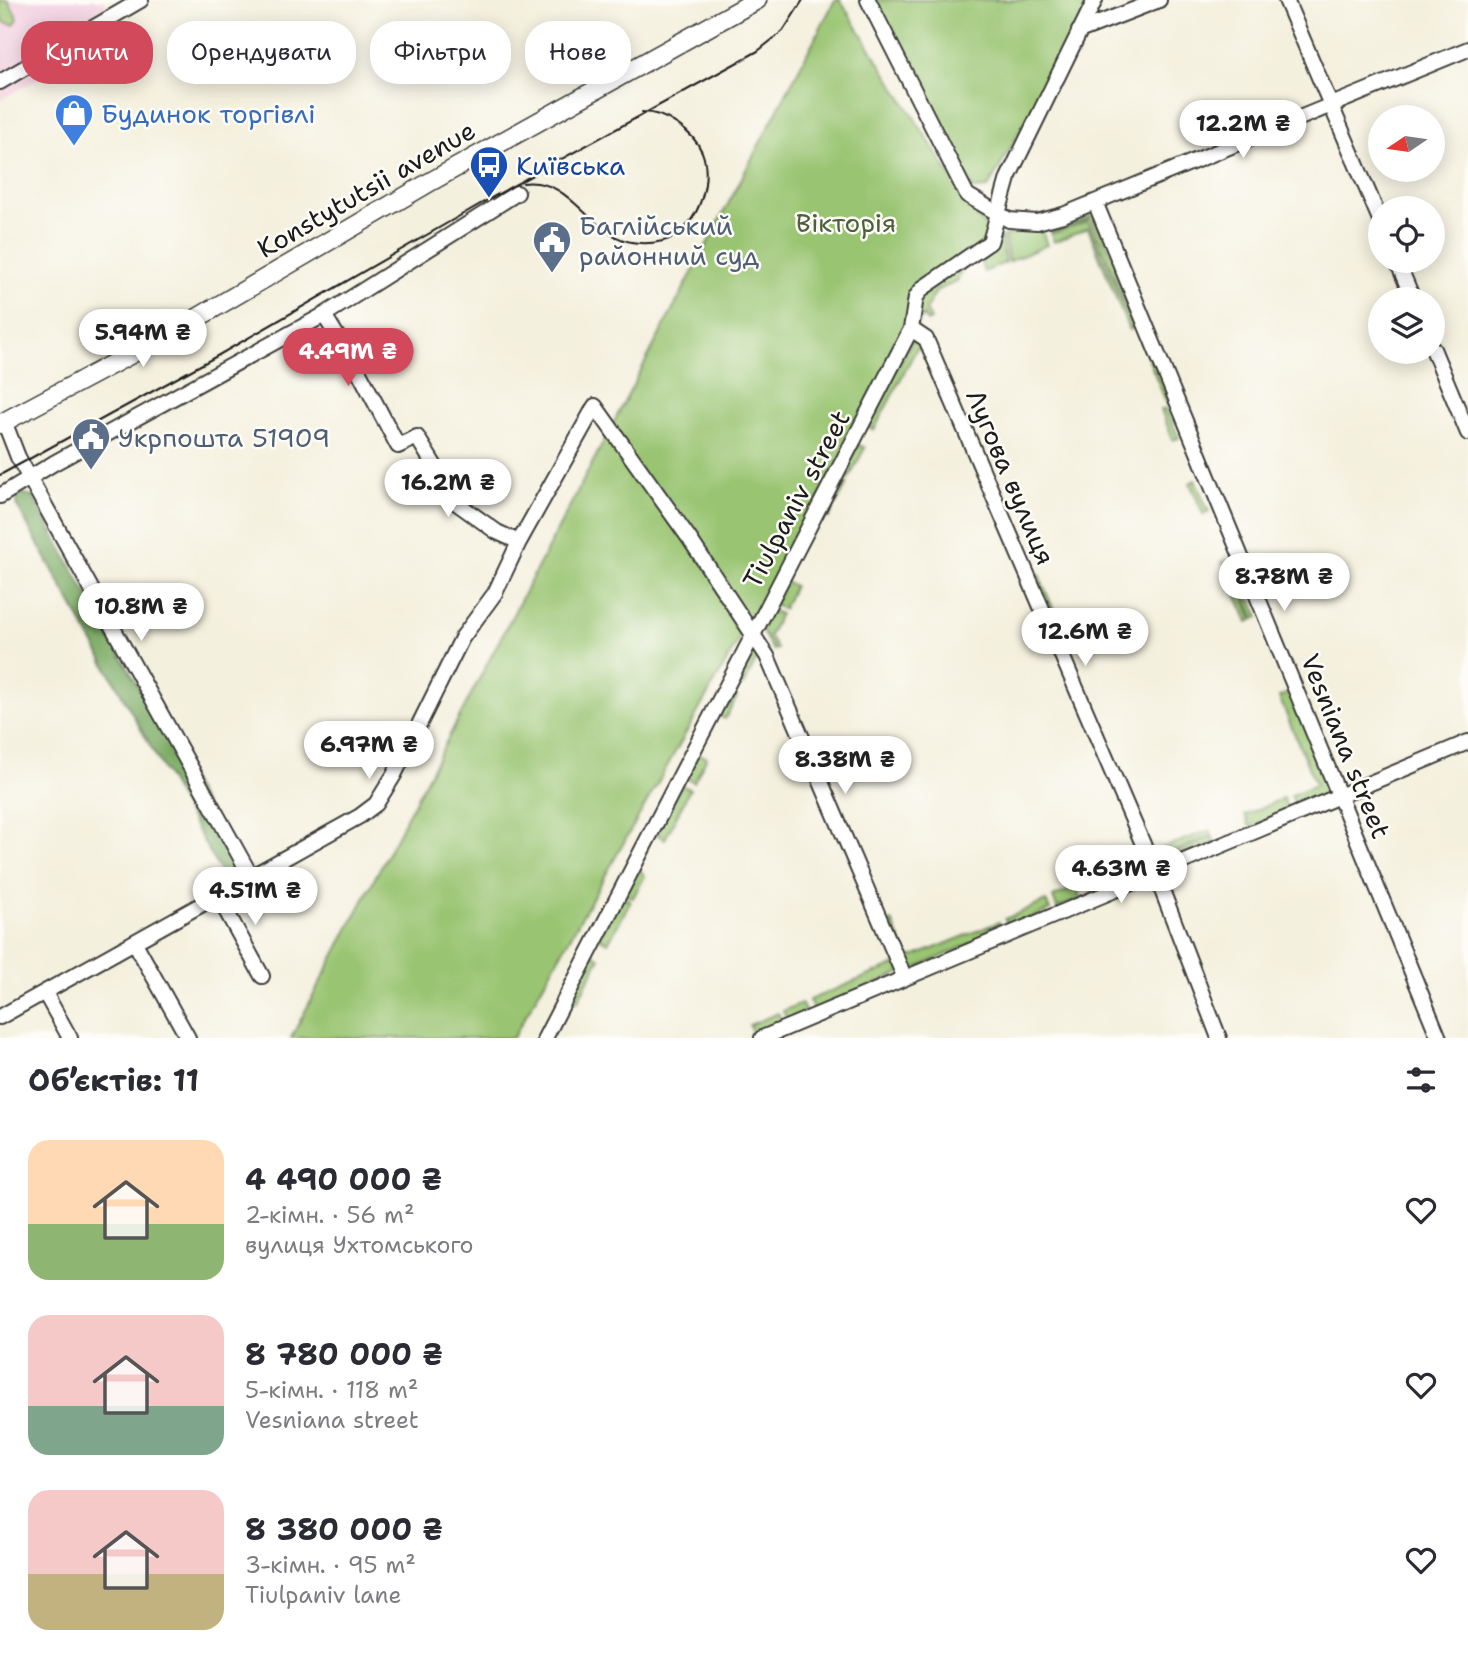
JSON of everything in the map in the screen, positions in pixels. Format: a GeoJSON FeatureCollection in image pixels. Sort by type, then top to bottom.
{"type":"FeatureCollection","features":[{"type":"Feature","properties":{"kind":"street"},"geometry":{"type":"LineString","coordinates":[[0,82],[141,0]]}},
{"type":"Feature","properties":{"kind":"street","name":"Konstytutsii avenue"},"geometry":{"type":"LineString","coordinates":[[1,420],[180,328],[419,188],[757,0]]}},
{"type":"Feature","properties":{"kind":"street"},"geometry":{"type":"LineString","coordinates":[[868,0],[967,195],[1004,218],[1037,222],[1095,202],[1468,49]]}},
{"type":"Feature","properties":{"kind":"street","name":"Tiulpaniv street"},"geometry":{"type":"LineString","coordinates":[[545,1038],[911,329],[916,297],[922,288],[990,242],[1004,218],[1008,178],[1095,0]]}},
{"type":"Feature","properties":{"kind":"street"},"geometry":{"type":"LineString","coordinates":[[1079,31],[1159,0]]}},
{"type":"Feature","properties":{"kind":"street"},"geometry":{"type":"LineString","coordinates":[[1286,0],[1370,196]]}},
{"type":"Feature","properties":{"kind":"street"},"geometry":{"type":"LineString","coordinates":[[0,496],[54,463],[324,315],[517,193]]}},
{"type":"Feature","properties":{"kind":"street","name":"Vesniana street"},"geometry":{"type":"LineString","coordinates":[[1095,202],[1439,1038]]}},
{"type":"Feature","properties":{"kind":"street"},"geometry":{"type":"LineString","coordinates":[[324,315],[357,368],[398,446],[416,437],[458,504],[497,532],[519,542]]}},
{"type":"Feature","properties":{"kind":"street","name":"Лугова вулиця"},"geometry":{"type":"LineString","coordinates":[[911,329],[926,339],[1155,872],[1219,1038]]}},
{"type":"Feature","properties":{"kind":"street"},"geometry":{"type":"LineString","coordinates":[[1439,364],[1468,433]]}},
{"type":"Feature","properties":{"kind":"street"},"geometry":{"type":"LineString","coordinates":[[0,1017],[252,878],[360,816],[376,804],[394,775],[462,638],[495,593],[519,542],[595,405],[690,538],[767,656],[904,976]]}},
{"type":"Feature","properties":{"kind":"street"},"geometry":{"type":"LineString","coordinates":[[1,420],[30,479],[252,878]]}},
{"type":"Feature","properties":{"kind":"street"},"geometry":{"type":"LineString","coordinates":[[762,1038],[904,976],[1468,743]]}},
{"type":"Feature","properties":{"kind":"street"},"geometry":{"type":"LineString","coordinates":[[218,896],[262,976]]}},
{"type":"Feature","properties":{"kind":"street"},"geometry":{"type":"LineString","coordinates":[[135,943],[188,1038]]}},
{"type":"Feature","properties":{"kind":"street"},"geometry":{"type":"LineString","coordinates":[[45,993],[70,1038]]}},
{"type":"Feature","properties":{"kind":"shaded area"},"geometry":{"type":"Polygon","coordinates":[[[0,0],[103,0],[115,21],[21,21],[21,84],[28,84],[0,100],[0,0]]]}},
{"type":"Feature","properties":{"kind":"green space"},"geometry":{"type":"Polygon","coordinates":[[[0,0],[8,0],[18,19],[14,25],[5,23],[0,13],[0,0]]]}},
{"type":"Feature","properties":{"kind":"green space","name":"Вікторія"},"geometry":{"type":"Polygon","coordinates":[[[835,0],[840,0],[978,219],[990,229],[987,236],[964,267],[957,282],[937,290],[926,309],[931,320],[927,322],[923,315],[513,1038],[291,1038],[835,0]]]}},
{"type":"Feature","properties":{"kind":"green space","name":"Вікторія"},"geometry":{"type":"Polygon","coordinates":[[[873,0],[1093,0],[988,188],[973,189],[873,0]]]}},
{"type":"Feature","properties":{"kind":"green space"},"geometry":{"type":"Polygon","coordinates":[[[1084,214],[1096,217],[1141,325],[1135,327],[1090,218],[1051,232],[1049,227],[1084,214]]]}},
{"type":"Feature","properties":{"kind":"green space"},"geometry":{"type":"Polygon","coordinates":[[[1088,221],[1133,328],[1129,330],[1088,228],[1054,242],[1051,234],[1088,221]]]}},
{"type":"Feature","properties":{"kind":"green space"},"geometry":{"type":"Polygon","coordinates":[[[1041,228],[1047,245],[1008,262],[1004,236],[1041,228]]]}},
{"type":"Feature","properties":{"kind":"green space"},"geometry":{"type":"Polygon","coordinates":[[[1001,237],[1005,263],[984,272],[978,255],[1001,237]]]}},
{"type":"Feature","properties":{"kind":"green space"},"geometry":{"type":"Polygon","coordinates":[[[912,340],[925,346],[949,403],[945,405],[923,350],[917,348],[874,430],[866,426],[912,340]]]}},
{"type":"Feature","properties":{"kind":"green space"},"geometry":{"type":"Polygon","coordinates":[[[1147,341],[1172,402],[1167,404],[1142,343],[1147,341]]]}},
{"type":"Feature","properties":{"kind":"green space"},"geometry":{"type":"Polygon","coordinates":[[[1166,408],[1179,438],[1173,440],[1161,410],[1166,408]]]}},
{"type":"Feature","properties":{"kind":"green space"},"geometry":{"type":"Polygon","coordinates":[[[857,444],[865,448],[848,480],[840,476],[857,444]]]}},
{"type":"Feature","properties":{"kind":"green space"},"geometry":{"type":"Polygon","coordinates":[[[838,480],[847,484],[829,518],[821,514],[838,480]]]}},
{"type":"Feature","properties":{"kind":"green space"},"geometry":{"type":"Polygon","coordinates":[[[1195,480],[1209,512],[1203,514],[1190,483],[1195,480]]]}},
{"type":"Feature","properties":{"kind":"green space"},"geometry":{"type":"Polygon","coordinates":[[[23,493],[33,497],[238,866],[238,874],[232,879],[222,875],[17,506],[17,498],[23,493]]]}},
{"type":"Feature","properties":{"kind":"green space"},"geometry":{"type":"Polygon","coordinates":[[[1234,557],[1241,573],[1230,578],[1222,562],[1234,557]]]}},
{"type":"Feature","properties":{"kind":"green space"},"geometry":{"type":"Polygon","coordinates":[[[1038,573],[1064,634],[1061,635],[1034,575],[1038,573]]]}},
{"type":"Feature","properties":{"kind":"green space"},"geometry":{"type":"Polygon","coordinates":[[[1242,578],[1259,617],[1255,619],[1238,580],[1242,578]]]}},
{"type":"Feature","properties":{"kind":"green space"},"geometry":{"type":"Polygon","coordinates":[[[1237,580],[1253,620],[1248,622],[1231,583],[1237,580]]]}},
{"type":"Feature","properties":{"kind":"green space"},"geometry":{"type":"Polygon","coordinates":[[[785,581],[794,586],[783,609],[774,604],[785,581]]]}},
{"type":"Feature","properties":{"kind":"green space"},"geometry":{"type":"Polygon","coordinates":[[[771,610],[780,614],[769,636],[777,649],[773,650],[761,630],[771,610]]]}},
{"type":"Feature","properties":{"kind":"green space"},"geometry":{"type":"Polygon","coordinates":[[[755,644],[759,655],[743,686],[735,682],[755,644]]]}},
{"type":"Feature","properties":{"kind":"green space"},"geometry":{"type":"Polygon","coordinates":[[[1291,692],[1333,793],[1296,808],[1291,795],[1316,785],[1279,697],[1291,692]]]}},
{"type":"Feature","properties":{"kind":"green space"},"geometry":{"type":"Polygon","coordinates":[[[729,693],[737,697],[725,719],[718,716],[729,693]]]}},
{"type":"Feature","properties":{"kind":"green space"},"geometry":{"type":"Polygon","coordinates":[[[697,754],[707,757],[694,782],[686,778],[697,754]]]}},
{"type":"Feature","properties":{"kind":"green space"},"geometry":{"type":"Polygon","coordinates":[[[681,785],[690,789],[665,839],[656,834],[681,785]]]}},
{"type":"Feature","properties":{"kind":"green space"},"geometry":{"type":"Polygon","coordinates":[[[1283,798],[1289,812],[1250,827],[1245,815],[1283,798]]]}},
{"type":"Feature","properties":{"kind":"green space"},"geometry":{"type":"Polygon","coordinates":[[[1210,830],[1212,835],[1158,859],[1154,851],[1210,830]]]}},
{"type":"Feature","properties":{"kind":"green space"},"geometry":{"type":"Polygon","coordinates":[[[1134,834],[1145,870],[1114,883],[1110,872],[1139,860],[1129,836],[1134,834]]]}},
{"type":"Feature","properties":{"kind":"green space"},"geometry":{"type":"Polygon","coordinates":[[[1213,837],[1215,843],[1160,865],[1159,861],[1213,837]]]}},
{"type":"Feature","properties":{"kind":"green space"},"geometry":{"type":"Polygon","coordinates":[[[637,866],[645,876],[633,898],[624,893],[637,866]]]}},
{"type":"Feature","properties":{"kind":"green space"},"geometry":{"type":"Polygon","coordinates":[[[1105,875],[1110,885],[1092,893],[1087,882],[1105,875]]]}},
{"type":"Feature","properties":{"kind":"green space"},"geometry":{"type":"Polygon","coordinates":[[[1076,887],[1081,898],[1057,908],[1053,897],[1076,887]]]}},
{"type":"Feature","properties":{"kind":"green space"},"geometry":{"type":"Polygon","coordinates":[[[621,896],[631,901],[608,943],[599,937],[621,896]]]}},
{"type":"Feature","properties":{"kind":"green space"},"geometry":{"type":"Polygon","coordinates":[[[1046,901],[1050,910],[1008,927],[1005,919],[1046,901]]]}},
{"type":"Feature","properties":{"kind":"green space"},"geometry":{"type":"Polygon","coordinates":[[[892,921],[908,959],[999,922],[1003,929],[912,970],[905,965],[886,924],[892,921]]]}},
{"type":"Feature","properties":{"kind":"green space"},"geometry":{"type":"Polygon","coordinates":[[[591,953],[600,958],[577,1002],[569,997],[591,953]]]}},
{"type":"Feature","properties":{"kind":"green space"},"geometry":{"type":"Polygon","coordinates":[[[897,964],[902,972],[814,1012],[809,1000],[897,964]]]}},
{"type":"Feature","properties":{"kind":"green space"},"geometry":{"type":"Polygon","coordinates":[[[801,1003],[807,1015],[789,1023],[783,1011],[801,1003]]]}},
{"type":"Feature","properties":{"kind":"green space"},"geometry":{"type":"Polygon","coordinates":[[[778,1013],[784,1025],[755,1038],[749,1025],[778,1013]]]}},
{"type":"Feature","properties":{"kind":"tram line"},"geometry":{"type":"LineString","coordinates":[[0,475],[217,356],[489,199],[758,51],[783,31],[803,0]]}},
{"type":"Feature","properties":{"kind":"tram line"},"geometry":{"type":"LineString","coordinates":[[523,183],[543,184],[560,192],[602,228],[619,238],[638,243],[663,241],[675,236],[693,217],[704,191],[706,177],[702,152],[692,137],[677,124],[659,115],[642,112]]}},
{"type":"Feature","properties":{"kind":"place","name":"Будинок торгівлі"},"geometry":{"type":"Point","coordinates":[74,147]}},
{"type":"Feature","properties":{"kind":"place","name":"Київська"},"geometry":{"type":"Point","coordinates":[489,199]}},
{"type":"Feature","properties":{"kind":"place","name":"Баглійський районний суд"},"geometry":{"type":"Point","coordinates":[552,274]}},
{"type":"Feature","properties":{"kind":"place","name":"Укрпошта 51909"},"geometry":{"type":"Point","coordinates":[91,471]}}]}
